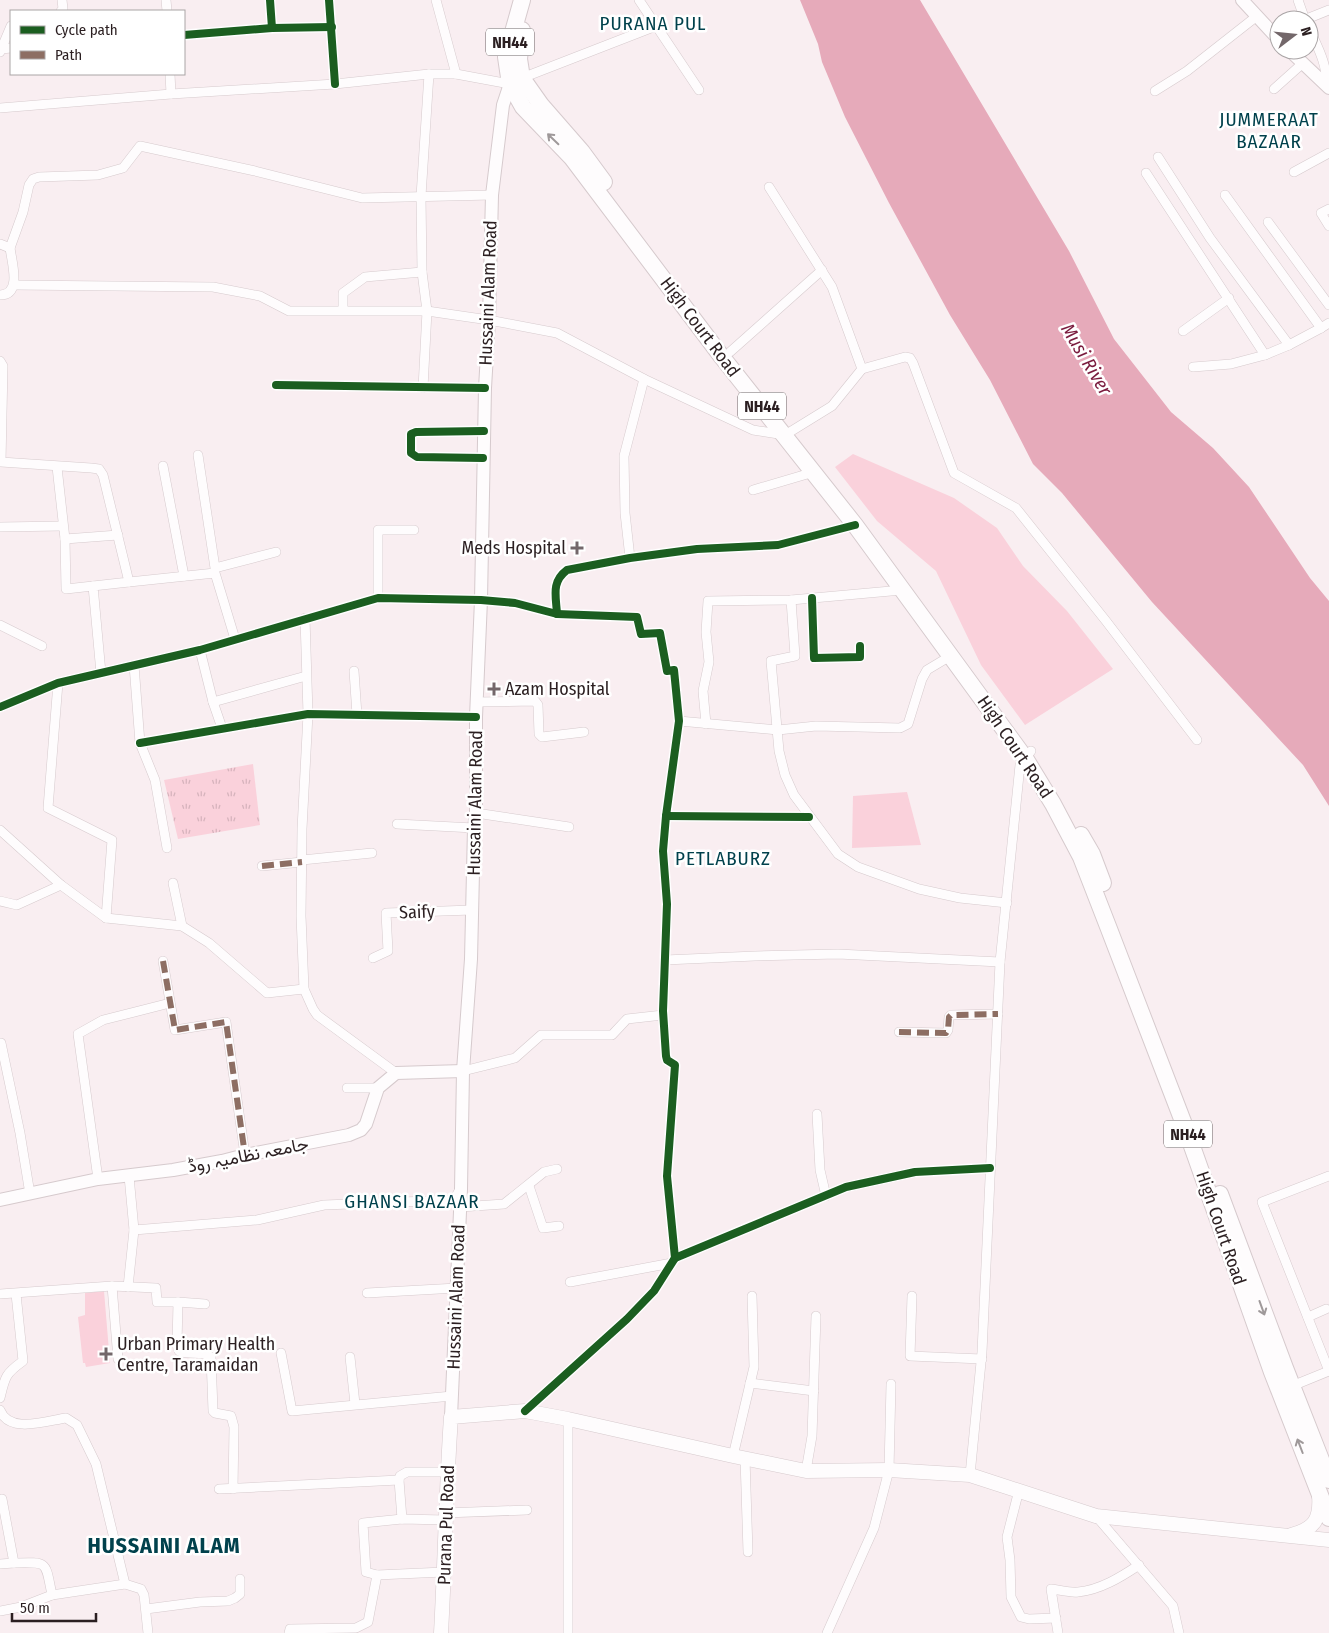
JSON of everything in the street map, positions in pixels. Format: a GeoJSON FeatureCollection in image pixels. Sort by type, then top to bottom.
{"type":"FeatureCollection","features":[{"type":"Feature","properties":{"kind":"highway","name":"NH44"},"geometry":{"type":"LineString","coordinates":[[516,81],[506,57],[522,0]]}},
{"type":"Feature","properties":{"kind":"highway","name":"NH44"},"geometry":{"type":"LineString","coordinates":[[516,81],[521,33],[532,0]]}},
{"type":"Feature","properties":{"kind":"highway","name":"High Court Road"},"geometry":{"type":"LineString","coordinates":[[516,81],[541,105],[582,152],[1062,799],[1092,854],[1292,1386],[1324,1485],[1329,1518]]}},
{"type":"Feature","properties":{"kind":"highway","name":"High Court Road"},"geometry":{"type":"LineString","coordinates":[[516,81],[523,108],[572,158],[722,357],[790,432],[814,472],[1028,754],[1084,866],[1187,1132],[1272,1372],[1324,1485]]}},
{"type":"Feature","properties":{"kind":"main road"},"geometry":{"type":"LineString","coordinates":[[1242,0],[1269,28]]}},
{"type":"Feature","properties":{"kind":"main road"},"geometry":{"type":"LineString","coordinates":[[1300,60],[1327,86]]}},
{"type":"Feature","properties":{"kind":"main road","name":"Hussaini Alam Road"},"geometry":{"type":"LineString","coordinates":[[451,1417],[461,1189],[463,1071],[471,959],[476,813],[476,717],[492,195],[501,113],[516,81]]}},
{"type":"Feature","properties":{"kind":"main road"},"geometry":{"type":"LineString","coordinates":[[378,1088],[396,1073],[463,1071]]}},
{"type":"Feature","properties":{"kind":"main road","name":"جامعہ نظامیہ روڈ"},"geometry":{"type":"LineString","coordinates":[[0,1200],[98,1180],[222,1161],[356,1132],[366,1124],[378,1088]]}},
{"type":"Feature","properties":{"kind":"main road"},"geometry":{"type":"LineString","coordinates":[[451,1417],[525,1412],[568,1419],[806,1471],[889,1470],[970,1475],[1096,1516],[1329,1540]]}},
{"type":"Feature","properties":{"kind":"main road","name":"Purana Pul Road"},"geometry":{"type":"LineString","coordinates":[[440,1633],[451,1417]]}},
{"type":"Feature","properties":{"kind":"main road"},"geometry":{"type":"LineString","coordinates":[[1280,1536],[1301,1532],[1311,1527],[1318,1517],[1324,1485]]}},
{"type":"Feature","properties":{"kind":"street"},"geometry":{"type":"LineString","coordinates":[[270,0],[272,28]]}},
{"type":"Feature","properties":{"kind":"street"},"geometry":{"type":"LineString","coordinates":[[329,0],[335,84]]}},
{"type":"Feature","properties":{"kind":"street"},"geometry":{"type":"LineString","coordinates":[[639,0],[699,90]]}},
{"type":"Feature","properties":{"kind":"street"},"geometry":{"type":"LineString","coordinates":[[438,1],[456,74]]}},
{"type":"Feature","properties":{"kind":"street"},"geometry":{"type":"LineString","coordinates":[[1155,91],[1187,71],[1257,16]]}},
{"type":"Feature","properties":{"kind":"street"},"geometry":{"type":"LineString","coordinates":[[0,108],[171,94],[335,84],[429,74],[456,74],[516,81],[656,26]]}},
{"type":"Feature","properties":{"kind":"street"},"geometry":{"type":"LineString","coordinates":[[185,35],[272,28],[332,27]]}},
{"type":"Feature","properties":{"kind":"street"},"geometry":{"type":"LineString","coordinates":[[0,51],[10,28]]}},
{"type":"Feature","properties":{"kind":"street"},"geometry":{"type":"LineString","coordinates":[[1319,52],[1327,75],[1327,86]]}},
{"type":"Feature","properties":{"kind":"street"},"geometry":{"type":"LineString","coordinates":[[1274,89],[1303,63]]}},
{"type":"Feature","properties":{"kind":"street"},"geometry":{"type":"LineString","coordinates":[[424,388],[427,311],[422,272],[422,196],[429,74]]}},
{"type":"Feature","properties":{"kind":"street"},"geometry":{"type":"LineString","coordinates":[[170,75],[171,94]]}},
{"type":"Feature","properties":{"kind":"street"},"geometry":{"type":"LineString","coordinates":[[0,296],[11,292],[14,286],[10,248],[23,212],[28,185],[33,179],[40,177],[98,175],[123,168],[140,146],[255,171],[362,198],[492,195]]}},
{"type":"Feature","properties":{"kind":"street"},"geometry":{"type":"LineString","coordinates":[[1294,172],[1329,153]]}},
{"type":"Feature","properties":{"kind":"street"},"geometry":{"type":"LineString","coordinates":[[1158,157],[1210,238],[1289,345]]}},
{"type":"Feature","properties":{"kind":"street"},"geometry":{"type":"LineString","coordinates":[[1146,173],[1265,356]]}},
{"type":"Feature","properties":{"kind":"street"},"geometry":{"type":"LineString","coordinates":[[769,187],[832,287],[862,369]]}},
{"type":"Feature","properties":{"kind":"street"},"geometry":{"type":"LineString","coordinates":[[1192,367],[1231,364],[1265,356],[1325,326],[1225,195]]}},
{"type":"Feature","properties":{"kind":"street"},"geometry":{"type":"LineString","coordinates":[[1329,209],[1321,212],[1329,226]]}},
{"type":"Feature","properties":{"kind":"street"},"geometry":{"type":"LineString","coordinates":[[1268,222],[1329,305]]}},
{"type":"Feature","properties":{"kind":"street"},"geometry":{"type":"LineString","coordinates":[[0,244],[10,248]]}},
{"type":"Feature","properties":{"kind":"street"},"geometry":{"type":"LineString","coordinates":[[730,352],[822,270]]}},
{"type":"Feature","properties":{"kind":"street"},"geometry":{"type":"LineString","coordinates":[[343,310],[343,293],[364,277],[422,272]]}},
{"type":"Feature","properties":{"kind":"street"},"geometry":{"type":"LineString","coordinates":[[14,286],[213,287],[260,296],[289,311],[427,311],[557,333],[644,379],[753,430],[790,432],[832,406],[862,369],[905,357],[910,358],[954,473],[1016,508],[1197,740]]}},
{"type":"Feature","properties":{"kind":"street"},"geometry":{"type":"LineString","coordinates":[[1183,331],[1229,298]]}},
{"type":"Feature","properties":{"kind":"street"},"geometry":{"type":"LineString","coordinates":[[0,361],[3,366],[0,462],[99,469],[103,476],[129,582]]}},
{"type":"Feature","properties":{"kind":"street"},"geometry":{"type":"LineString","coordinates":[[630,558],[625,513],[624,456],[644,379]]}},
{"type":"Feature","properties":{"kind":"street"},"geometry":{"type":"LineString","coordinates":[[276,385],[485,388]]}},
{"type":"Feature","properties":{"kind":"street"},"geometry":{"type":"LineString","coordinates":[[483,458],[417,457],[411,454],[410,439],[412,434],[416,432],[484,431]]}},
{"type":"Feature","properties":{"kind":"street"},"geometry":{"type":"LineString","coordinates":[[198,455],[215,570],[235,639]]}},
{"type":"Feature","properties":{"kind":"street"},"geometry":{"type":"LineString","coordinates":[[163,466],[184,576]]}},
{"type":"Feature","properties":{"kind":"street"},"geometry":{"type":"LineString","coordinates":[[57,467],[62,526],[65,539],[66,589],[184,576],[215,570],[276,552]]}},
{"type":"Feature","properties":{"kind":"street"},"geometry":{"type":"LineString","coordinates":[[752,490],[814,472]]}},
{"type":"Feature","properties":{"kind":"street"},"geometry":{"type":"LineString","coordinates":[[557,614],[555,588],[558,576],[566,570],[630,558],[697,549],[778,545],[855,525]]}},
{"type":"Feature","properties":{"kind":"street"},"geometry":{"type":"LineString","coordinates":[[0,527],[62,526]]}},
{"type":"Feature","properties":{"kind":"street"},"geometry":{"type":"LineString","coordinates":[[378,598],[378,530],[414,530]]}},
{"type":"Feature","properties":{"kind":"street"},"geometry":{"type":"LineString","coordinates":[[65,539],[118,535]]}},
{"type":"Feature","properties":{"kind":"street"},"geometry":{"type":"LineString","coordinates":[[93,586],[101,673]]}},
{"type":"Feature","properties":{"kind":"street"},"geometry":{"type":"LineString","coordinates":[[706,724],[703,691],[708,662],[706,632],[708,601],[791,600],[902,590]]}},
{"type":"Feature","properties":{"kind":"street"},"geometry":{"type":"LineString","coordinates":[[0,707],[58,683],[200,650],[378,598],[481,600],[515,603],[534,610],[557,614],[637,617],[641,634],[660,633],[667,671],[674,670],[679,721],[663,851],[667,904],[663,1016],[666,1056],[667,1060],[675,1065],[667,1176],[674,1260],[654,1291],[627,1319],[525,1412]]}},
{"type":"Feature","properties":{"kind":"street"},"geometry":{"type":"LineString","coordinates":[[812,598],[814,658],[860,657],[860,646]]}},
{"type":"Feature","properties":{"kind":"street"},"geometry":{"type":"LineString","coordinates":[[791,600],[795,656],[771,661],[779,751],[785,774],[794,795],[809,817],[838,854],[858,867],[919,889],[960,898],[1007,903]]}},
{"type":"Feature","properties":{"kind":"street"},"geometry":{"type":"LineString","coordinates":[[305,618],[308,714],[301,916],[304,989],[317,1015],[396,1073]]}},
{"type":"Feature","properties":{"kind":"street"},"geometry":{"type":"LineString","coordinates":[[0,625],[42,646]]}},
{"type":"Feature","properties":{"kind":"street"},"geometry":{"type":"LineString","coordinates":[[200,650],[213,702],[222,728]]}},
{"type":"Feature","properties":{"kind":"street"},"geometry":{"type":"LineString","coordinates":[[679,721],[778,730],[816,726],[900,728],[908,724],[922,679],[927,670],[952,656]]}},
{"type":"Feature","properties":{"kind":"street"},"geometry":{"type":"LineString","coordinates":[[134,665],[140,743],[155,780],[167,848]]}},
{"type":"Feature","properties":{"kind":"street"},"geometry":{"type":"LineString","coordinates":[[354,671],[357,716]]}},
{"type":"Feature","properties":{"kind":"street"},"geometry":{"type":"LineString","coordinates":[[213,702],[306,676]]}},
{"type":"Feature","properties":{"kind":"street"},"geometry":{"type":"LineString","coordinates":[[58,683],[48,808],[112,840],[106,918]]}},
{"type":"Feature","properties":{"kind":"street"},"geometry":{"type":"LineString","coordinates":[[477,702],[535,701],[538,705],[540,736],[584,732]]}},
{"type":"Feature","properties":{"kind":"street"},"geometry":{"type":"LineString","coordinates":[[140,743],[308,714],[476,717]]}},
{"type":"Feature","properties":{"kind":"street"},"geometry":{"type":"LineString","coordinates":[[970,1475],[982,1359],[1000,962],[1020,765],[1028,754]]}},
{"type":"Feature","properties":{"kind":"street"},"geometry":{"type":"LineString","coordinates":[[476,813],[570,827]]}},
{"type":"Feature","properties":{"kind":"street"},"geometry":{"type":"LineString","coordinates":[[666,816],[809,817]]}},
{"type":"Feature","properties":{"kind":"street"},"geometry":{"type":"LineString","coordinates":[[397,824],[474,828]]}},
{"type":"Feature","properties":{"kind":"street"},"geometry":{"type":"LineString","coordinates":[[0,830],[61,885],[106,918],[182,926],[209,944],[267,993],[304,989]]}},
{"type":"Feature","properties":{"kind":"street"},"geometry":{"type":"LineString","coordinates":[[262,866],[372,853]]}},
{"type":"Feature","properties":{"kind":"street"},"geometry":{"type":"LineString","coordinates":[[173,883],[182,926]]}},
{"type":"Feature","properties":{"kind":"street"},"geometry":{"type":"LineString","coordinates":[[0,901],[18,905],[61,885]]}},
{"type":"Feature","properties":{"kind":"street","name":"Saify"},"geometry":{"type":"LineString","coordinates":[[373,958],[388,951],[386,913],[472,910]]}},
{"type":"Feature","properties":{"kind":"street"},"geometry":{"type":"LineString","coordinates":[[665,960],[838,954],[1000,962]]}},
{"type":"Feature","properties":{"kind":"street"},"geometry":{"type":"LineString","coordinates":[[163,961],[175,1030],[226,1022],[245,1155]]}},
{"type":"Feature","properties":{"kind":"street"},"geometry":{"type":"LineString","coordinates":[[98,1180],[78,1034],[103,1020],[170,1003]]}},
{"type":"Feature","properties":{"kind":"street"},"geometry":{"type":"LineString","coordinates":[[899,1032],[946,1033],[949,1016],[951,1015],[998,1014]]}},
{"type":"Feature","properties":{"kind":"street"},"geometry":{"type":"LineString","coordinates":[[463,1071],[515,1058],[541,1035],[612,1035],[627,1018],[663,1016]]}},
{"type":"Feature","properties":{"kind":"street"},"geometry":{"type":"LineString","coordinates":[[1,1043],[20,1133],[30,1194]]}},
{"type":"Feature","properties":{"kind":"street"},"geometry":{"type":"LineString","coordinates":[[347,1088],[378,1088]]}},
{"type":"Feature","properties":{"kind":"street"},"geometry":{"type":"LineString","coordinates":[[817,1114],[820,1170],[826,1196]]}},
{"type":"Feature","properties":{"kind":"street"},"geometry":{"type":"LineString","coordinates":[[570,1282],[674,1260],[846,1187],[915,1172],[990,1168]]}},
{"type":"Feature","properties":{"kind":"street"},"geometry":{"type":"LineString","coordinates":[[460,1207],[504,1204],[544,1172],[557,1169]]}},
{"type":"Feature","properties":{"kind":"street"},"geometry":{"type":"LineString","coordinates":[[128,1287],[134,1230],[129,1176]]}},
{"type":"Feature","properties":{"kind":"street"},"geometry":{"type":"LineString","coordinates":[[1292,1386],[1329,1371],[1262,1202],[1329,1176]]}},
{"type":"Feature","properties":{"kind":"street"},"geometry":{"type":"LineString","coordinates":[[528,1186],[542,1228],[559,1226]]}},
{"type":"Feature","properties":{"kind":"street"},"geometry":{"type":"LineString","coordinates":[[134,1230],[257,1220],[324,1206],[454,1200],[461,1189]]}},
{"type":"Feature","properties":{"kind":"street"},"geometry":{"type":"LineString","coordinates":[[112,1286],[118,1359]]}},
{"type":"Feature","properties":{"kind":"street"},"geometry":{"type":"LineString","coordinates":[[0,1294],[112,1286],[156,1288],[157,1302],[205,1304]]}},
{"type":"Feature","properties":{"kind":"street"},"geometry":{"type":"LineString","coordinates":[[367,1293],[457,1288]]}},
{"type":"Feature","properties":{"kind":"street"},"geometry":{"type":"LineString","coordinates":[[0,1398],[4,1380],[9,1371],[23,1361],[16,1294]]}},
{"type":"Feature","properties":{"kind":"street"},"geometry":{"type":"LineString","coordinates":[[748,1552],[739,1457],[754,1366],[752,1296]]}},
{"type":"Feature","properties":{"kind":"street"},"geometry":{"type":"LineString","coordinates":[[912,1296],[910,1356],[982,1359]]}},
{"type":"Feature","properties":{"kind":"street"},"geometry":{"type":"LineString","coordinates":[[178,1302],[177,1345],[179,1351],[211,1357],[212,1411],[231,1416],[234,1427],[233,1489]]}},
{"type":"Feature","properties":{"kind":"street"},"geometry":{"type":"LineString","coordinates":[[1308,1317],[1326,1309]]}},
{"type":"Feature","properties":{"kind":"street"},"geometry":{"type":"LineString","coordinates":[[806,1471],[812,1436],[816,1316]]}},
{"type":"Feature","properties":{"kind":"street"},"geometry":{"type":"LineString","coordinates":[[281,1353],[292,1410],[452,1396]]}},
{"type":"Feature","properties":{"kind":"street"},"geometry":{"type":"LineString","coordinates":[[350,1357],[355,1404]]}},
{"type":"Feature","properties":{"kind":"street"},"geometry":{"type":"LineString","coordinates":[[750,1383],[814,1391]]}},
{"type":"Feature","properties":{"kind":"street"},"geometry":{"type":"LineString","coordinates":[[827,1633],[874,1528],[889,1470],[891,1384]]}},
{"type":"Feature","properties":{"kind":"street"},"geometry":{"type":"LineString","coordinates":[[0,1410],[2,1416],[8,1422],[29,1424],[66,1418],[77,1426],[96,1464],[125,1584]]}},
{"type":"Feature","properties":{"kind":"street"},"geometry":{"type":"LineString","coordinates":[[568,1419],[568,1633]]}},
{"type":"Feature","properties":{"kind":"street"},"geometry":{"type":"LineString","coordinates":[[402,1520],[400,1476],[407,1472],[448,1472]]}},
{"type":"Feature","properties":{"kind":"street"},"geometry":{"type":"LineString","coordinates":[[219,1489],[399,1480]]}},
{"type":"Feature","properties":{"kind":"street"},"geometry":{"type":"LineString","coordinates":[[1019,1490],[1007,1538],[1010,1560],[1011,1597],[1021,1616],[1029,1619],[1056,1618]]}},
{"type":"Feature","properties":{"kind":"street"},"geometry":{"type":"LineString","coordinates":[[2,1500],[14,1563]]}},
{"type":"Feature","properties":{"kind":"street"},"geometry":{"type":"LineString","coordinates":[[444,1572],[377,1575],[366,1572],[364,1522],[527,1510]]}},
{"type":"Feature","properties":{"kind":"street"},"geometry":{"type":"LineString","coordinates":[[1096,1516],[1174,1606],[1179,1633]]}},
{"type":"Feature","properties":{"kind":"street"},"geometry":{"type":"LineString","coordinates":[[0,1564],[38,1562],[47,1570],[52,1595]]}},
{"type":"Feature","properties":{"kind":"street"},"geometry":{"type":"LineString","coordinates":[[1058,1633],[1051,1589],[1077,1592],[1089,1590],[1108,1583],[1138,1565]]}},
{"type":"Feature","properties":{"kind":"street"},"geometry":{"type":"LineString","coordinates":[[289,1633],[290,1629],[356,1628],[368,1622],[377,1575]]}},
{"type":"Feature","properties":{"kind":"street"},"geometry":{"type":"LineString","coordinates":[[146,1609],[200,1602],[228,1601],[240,1594],[240,1579]]}},
{"type":"Feature","properties":{"kind":"street"},"geometry":{"type":"LineString","coordinates":[[0,1611],[21,1607],[52,1595],[125,1584],[141,1588],[144,1595],[148,1633]]}},
{"type":"Feature","properties":{"kind":"green space"},"geometry":{"type":"Polygon","coordinates":[[[853,454],[954,498],[997,528],[1023,566],[1067,611],[1113,669],[1025,725],[981,665],[936,571],[877,521],[835,467],[853,454]]]}},
{"type":"Feature","properties":{"kind":"green space"},"geometry":{"type":"Polygon","coordinates":[[[253,764],[260,825],[178,839],[164,780],[253,764]]]}},
{"type":"Feature","properties":{"kind":"green space"},"geometry":{"type":"Polygon","coordinates":[[[907,792],[921,845],[852,848],[853,796],[907,792]]]}},
{"type":"Feature","properties":{"kind":"green space"},"geometry":{"type":"Polygon","coordinates":[[[104,1291],[110,1363],[86,1367],[85,1363],[83,1363],[78,1317],[85,1315],[85,1293],[104,1291]]]}},
{"type":"Feature","properties":{"kind":"water","name":"Musi River"},"geometry":{"type":"Polygon","coordinates":[[[800,0],[920,0],[1069,251],[1114,339],[1171,412],[1213,448],[1249,487],[1310,578],[1329,601],[1329,806],[1303,765],[1152,602],[1062,493],[1033,464],[990,380],[950,315],[889,203],[845,117],[822,62],[818,44],[800,0]]]}},
{"type":"Feature","properties":{"kind":"marked path"},"geometry":{"type":"LineString","coordinates":[[262,866],[302,862]]}},
{"type":"Feature","properties":{"kind":"marked path"},"geometry":{"type":"LineString","coordinates":[[163,961],[175,1030],[226,1022],[245,1155]]}},
{"type":"Feature","properties":{"kind":"marked path"},"geometry":{"type":"LineString","coordinates":[[899,1032],[946,1033],[951,1015],[998,1014]]}},
{"type":"Feature","properties":{"kind":"cycle path"},"geometry":{"type":"LineString","coordinates":[[270,0],[272,28],[332,27]]}},
{"type":"Feature","properties":{"kind":"cycle path"},"geometry":{"type":"LineString","coordinates":[[329,0],[335,84]]}},
{"type":"Feature","properties":{"kind":"cycle path"},"geometry":{"type":"LineString","coordinates":[[185,35],[272,28]]}},
{"type":"Feature","properties":{"kind":"cycle path"},"geometry":{"type":"LineString","coordinates":[[276,385],[485,388]]}},
{"type":"Feature","properties":{"kind":"cycle path"},"geometry":{"type":"LineString","coordinates":[[483,458],[417,457],[411,453],[411,434],[416,432],[484,431]]}},
{"type":"Feature","properties":{"kind":"cycle path"},"geometry":{"type":"LineString","coordinates":[[557,614],[557,584],[567,570],[630,558],[697,549],[778,545],[855,525]]}},
{"type":"Feature","properties":{"kind":"cycle path"},"geometry":{"type":"LineString","coordinates":[[0,707],[58,683],[200,650],[378,598],[481,600],[515,603],[557,614],[637,617],[641,634],[660,633],[667,671],[674,670],[679,721],[663,851],[667,904],[663,1011],[666,1056],[667,1060],[675,1065],[667,1176],[675,1258],[654,1291],[627,1319],[525,1411]]}},
{"type":"Feature","properties":{"kind":"cycle path"},"geometry":{"type":"LineString","coordinates":[[812,598],[814,658],[860,657],[860,646]]}},
{"type":"Feature","properties":{"kind":"cycle path"},"geometry":{"type":"LineString","coordinates":[[140,743],[308,714],[476,717]]}},
{"type":"Feature","properties":{"kind":"cycle path"},"geometry":{"type":"LineString","coordinates":[[666,816],[809,817]]}},
{"type":"Feature","properties":{"kind":"cycle path"},"geometry":{"type":"LineString","coordinates":[[675,1258],[846,1187],[915,1172],[990,1168]]}},
{"type":"Feature","properties":{"kind":"place","name":"Meds Hospital"},"geometry":{"type":"Point","coordinates":[577,548]}},
{"type":"Feature","properties":{"kind":"place","name":"Azam Hospital"},"geometry":{"type":"Point","coordinates":[494,689]}},
{"type":"Feature","properties":{"kind":"place","name":"Urban Primary Health Centre, Taramaidan"},"geometry":{"type":"Point","coordinates":[106,1354]}},
{"type":"Feature","properties":{"kind":"district","name":"PURANA PUL"},"geometry":{"type":"Point","coordinates":[653,23]}},
{"type":"Feature","properties":{"kind":"district","name":"JUMMERAAT BAZAAR"},"geometry":{"type":"Point","coordinates":[1269,130]}},
{"type":"Feature","properties":{"kind":"district","name":"PETLABURZ"},"geometry":{"type":"Point","coordinates":[723,858]}},
{"type":"Feature","properties":{"kind":"district","name":"GHANSI BAZAAR"},"geometry":{"type":"Point","coordinates":[412,1201]}},
{"type":"Feature","properties":{"kind":"district","name":"HUSSAINI ALAM"},"geometry":{"type":"Point","coordinates":[164,1545]}}]}
